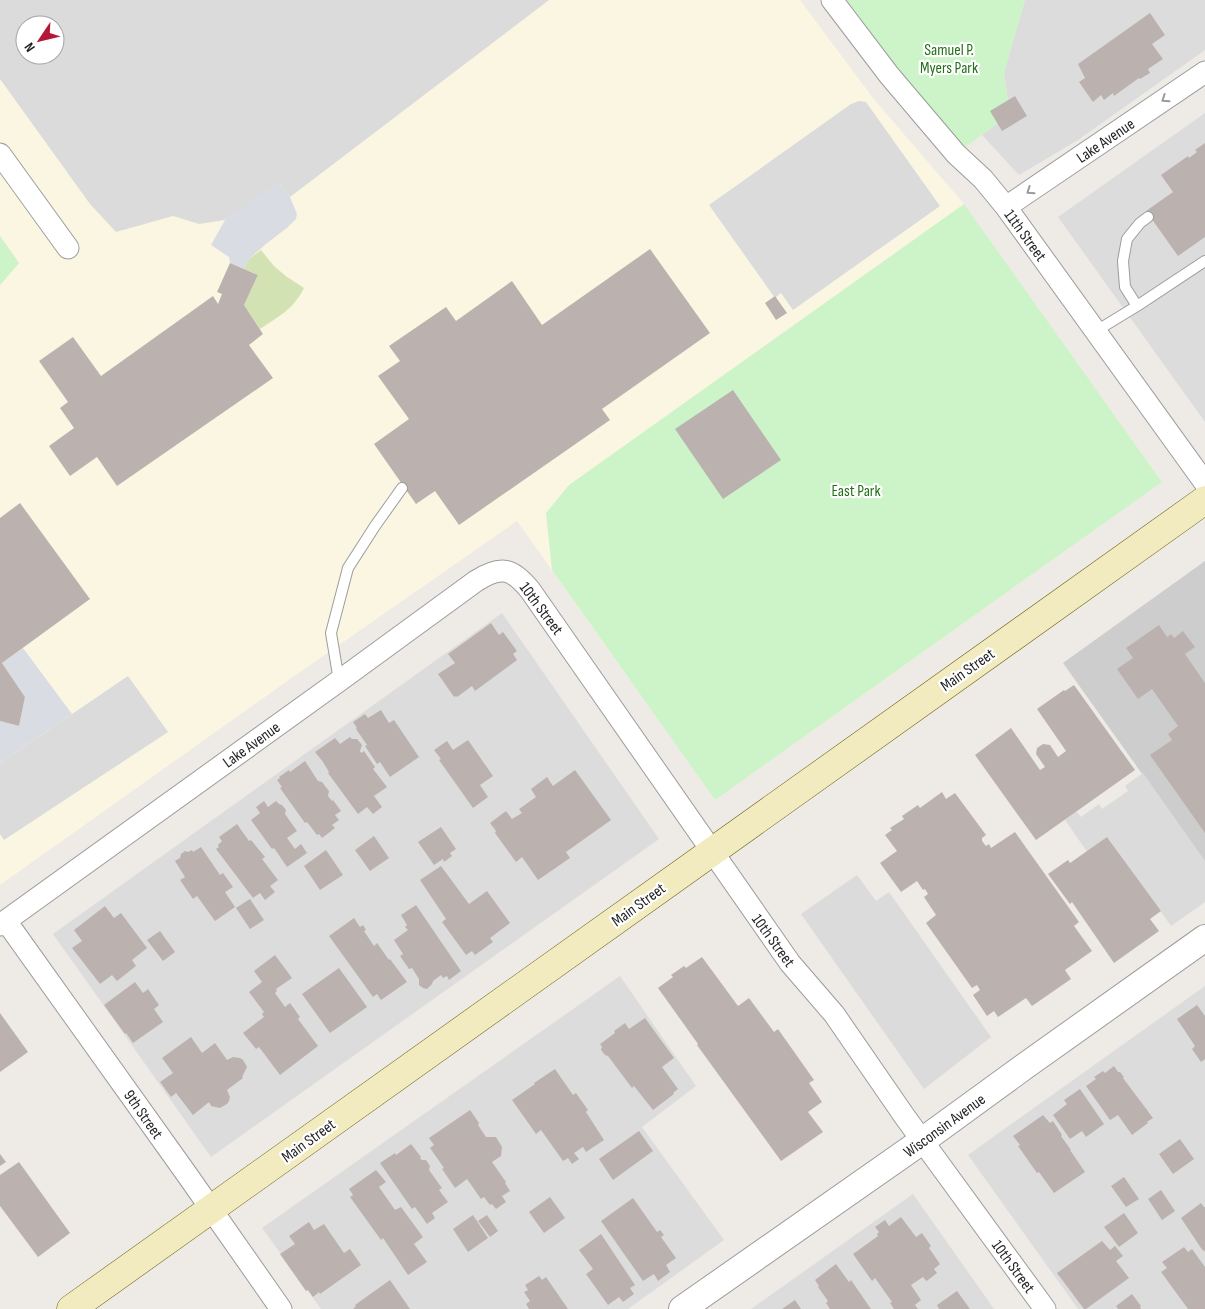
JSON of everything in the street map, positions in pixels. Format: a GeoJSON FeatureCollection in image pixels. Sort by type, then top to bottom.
{"type":"FeatureCollection","features":[{"type":"Feature","properties":{"kind":"main road","name":"Main Street"},"geometry":{"type":"LineString","coordinates":[[71,1309],[1205,500]]}},
{"type":"Feature","properties":{"kind":"street","name":"11th Street"},"geometry":{"type":"LineString","coordinates":[[832,0],[889,76],[956,154],[983,178],[1006,207],[1205,483]]}},
{"type":"Feature","properties":{"kind":"street","name":"Lake Avenue"},"geometry":{"type":"LineString","coordinates":[[1006,207],[1205,72]]}},
{"type":"Feature","properties":{"kind":"street"},"geometry":{"type":"LineString","coordinates":[[0,154],[68,248]]}},
{"type":"Feature","properties":{"kind":"street","name":"Lake Avenue"},"geometry":{"type":"LineString","coordinates":[[3,923],[476,581],[493,572],[505,571]]}},
{"type":"Feature","properties":{"kind":"street","name":"10th Street"},"geometry":{"type":"LineString","coordinates":[[505,571],[520,578],[530,590],[790,963],[834,1014],[922,1141],[1045,1309]]}},
{"type":"Feature","properties":{"kind":"street","name":"9th Street"},"geometry":{"type":"LineString","coordinates":[[3,923],[281,1309]]}},
{"type":"Feature","properties":{"kind":"street","name":"Wisconsin Avenue"},"geometry":{"type":"LineString","coordinates":[[682,1309],[922,1141],[1205,938]]}},
{"type":"Feature","properties":{"kind":"lane"},"geometry":{"type":"LineString","coordinates":[[1137,306],[1125,287],[1122,261],[1127,239],[1140,223],[1148,217]]}},
{"type":"Feature","properties":{"kind":"lane"},"geometry":{"type":"LineString","coordinates":[[1096,331],[1205,261]]}},
{"type":"Feature","properties":{"kind":"lane"},"geometry":{"type":"LineString","coordinates":[[339,681],[331,633],[348,568],[374,526],[402,488]]}},
{"type":"Feature","properties":{"kind":"shaded area"},"geometry":{"type":"Polygon","coordinates":[[[0,0],[800,0],[873,98],[964,204],[1162,482],[715,800],[517,521],[0,885],[0,285],[19,263],[0,236],[0,0]]]}},
{"type":"Feature","properties":{"kind":"shaded area"},"geometry":{"type":"Polygon","coordinates":[[[0,0],[549,0],[290,197],[280,184],[225,220],[199,224],[173,216],[116,232],[90,204],[0,79],[0,0]]]}},
{"type":"Feature","properties":{"kind":"shaded area"},"geometry":{"type":"Polygon","coordinates":[[[1025,0],[1205,0],[1205,50],[1078,140],[1019,175],[982,135],[1010,114],[1004,73],[1025,0]]]}},
{"type":"Feature","properties":{"kind":"shaded area"},"geometry":{"type":"Polygon","coordinates":[[[859,101],[866,102],[940,206],[793,310],[781,293],[775,298],[709,205],[851,104],[859,101]]]}},
{"type":"Feature","properties":{"kind":"shaded area"},"geometry":{"type":"Polygon","coordinates":[[[1205,113],[1205,422],[1058,217],[1205,113]]]}},
{"type":"Feature","properties":{"kind":"shaded area"},"geometry":{"type":"Polygon","coordinates":[[[275,184],[280,184],[290,197],[297,214],[296,219],[249,259],[244,269],[230,263],[229,257],[211,245],[225,220],[275,184]]]}},
{"type":"Feature","properties":{"kind":"shaded area"},"geometry":{"type":"Polygon","coordinates":[[[1205,561],[1205,862],[1063,663],[1205,561]]]}},
{"type":"Feature","properties":{"kind":"shaded area"},"geometry":{"type":"Polygon","coordinates":[[[502,613],[659,839],[211,1157],[53,934],[502,613]]]}},
{"type":"Feature","properties":{"kind":"shaded area"},"geometry":{"type":"Polygon","coordinates":[[[23,648],[72,714],[0,763],[0,721],[19,726],[25,697],[2,663],[23,648]]]}},
{"type":"Feature","properties":{"kind":"shaded area"},"geometry":{"type":"Polygon","coordinates":[[[128,676],[168,732],[4,840],[0,834],[0,763],[128,676]]]}},
{"type":"Feature","properties":{"kind":"shaded area"},"geometry":{"type":"Polygon","coordinates":[[[1143,773],[1205,861],[1205,902],[1171,926],[1109,839],[1088,853],[1065,820],[1076,811],[1081,817],[1099,804],[1102,809],[1128,791],[1125,786],[1143,773]]]}},
{"type":"Feature","properties":{"kind":"shaded area"},"geometry":{"type":"Polygon","coordinates":[[[857,875],[876,901],[889,892],[991,1037],[924,1089],[801,914],[857,875]]]}},
{"type":"Feature","properties":{"kind":"shaded area"},"geometry":{"type":"Polygon","coordinates":[[[620,976],[696,1086],[642,1127],[724,1240],[628,1309],[321,1309],[262,1228],[620,976]]]}},
{"type":"Feature","properties":{"kind":"shaded area"},"geometry":{"type":"Polygon","coordinates":[[[1205,986],[1205,1309],[1078,1309],[968,1155],[1205,986]]]}},
{"type":"Feature","properties":{"kind":"shaded area"},"geometry":{"type":"Polygon","coordinates":[[[913,1194],[994,1309],[751,1309],[913,1194]]]}},
{"type":"Feature","properties":{"kind":"green space","name":"Samuel P. Myers Park"},"geometry":{"type":"Polygon","coordinates":[[[832,0],[1025,0],[1004,73],[1010,114],[956,154],[832,0]]]}},
{"type":"Feature","properties":{"kind":"green space","name":"East Park"},"geometry":{"type":"Polygon","coordinates":[[[964,204],[1162,482],[715,800],[552,570],[546,513],[569,485],[964,204]]]}},
{"type":"Feature","properties":{"kind":"green space"},"geometry":{"type":"Polygon","coordinates":[[[0,236],[19,263],[0,285],[0,236]]]}},
{"type":"Feature","properties":{"kind":"green space"},"geometry":{"type":"Polygon","coordinates":[[[261,250],[274,266],[304,288],[300,296],[290,307],[260,329],[244,305],[258,275],[244,269],[249,259],[261,250]]]}},
{"type":"Feature","properties":{"kind":"building"},"geometry":{"type":"Polygon","coordinates":[[[1150,13],[1165,35],[1152,44],[1163,59],[1148,69],[1150,73],[1139,78],[1114,96],[1113,93],[1104,100],[1101,95],[1093,102],[1079,82],[1085,78],[1078,64],[1150,13]]]}},
{"type":"Feature","properties":{"kind":"building"},"geometry":{"type":"Polygon","coordinates":[[[1015,96],[1027,116],[1002,131],[990,111],[1015,96]]]}},
{"type":"Feature","properties":{"kind":"building"},"geometry":{"type":"Polygon","coordinates":[[[1205,143],[1205,237],[1178,256],[1146,211],[1173,192],[1161,175],[1188,156],[1189,158],[1197,152],[1195,150],[1205,143]]]}},
{"type":"Feature","properties":{"kind":"building"},"geometry":{"type":"Polygon","coordinates":[[[650,249],[710,333],[602,409],[610,420],[459,525],[435,491],[416,504],[374,444],[409,419],[378,376],[400,361],[389,346],[446,307],[456,321],[512,281],[542,325],[650,249]]]}},
{"type":"Feature","properties":{"kind":"building"},"geometry":{"type":"Polygon","coordinates":[[[230,263],[258,275],[244,305],[263,334],[249,345],[273,378],[117,486],[97,457],[70,476],[49,446],[74,428],[60,408],[68,402],[39,361],[73,337],[101,376],[213,296],[218,304],[222,294],[217,292],[230,263]]]}},
{"type":"Feature","properties":{"kind":"building"},"geometry":{"type":"Polygon","coordinates":[[[775,296],[787,313],[776,320],[765,303],[775,296]]]}},
{"type":"Feature","properties":{"kind":"building"},"geometry":{"type":"Polygon","coordinates":[[[733,390],[781,460],[723,499],[675,429],[733,390]]]}},
{"type":"Feature","properties":{"kind":"building"},"geometry":{"type":"Polygon","coordinates":[[[20,503],[90,599],[2,663],[25,697],[19,726],[0,721],[0,518],[20,503]]]}},
{"type":"Feature","properties":{"kind":"building"},"geometry":{"type":"Polygon","coordinates":[[[491,623],[499,635],[503,632],[517,651],[513,654],[517,660],[475,691],[472,686],[457,697],[454,697],[438,674],[455,663],[448,654],[491,623]]]}},
{"type":"Feature","properties":{"kind":"building"},"geometry":{"type":"Polygon","coordinates":[[[1159,625],[1167,637],[1171,634],[1174,638],[1183,631],[1195,647],[1185,654],[1205,683],[1205,833],[1150,755],[1172,740],[1168,734],[1178,726],[1152,689],[1138,699],[1117,669],[1133,658],[1126,648],[1159,625]]]}},
{"type":"Feature","properties":{"kind":"building"},"geometry":{"type":"Polygon","coordinates":[[[1074,685],[1135,770],[1036,840],[975,755],[1011,728],[1040,770],[1045,767],[1036,754],[1037,748],[1043,744],[1050,745],[1058,757],[1066,751],[1037,709],[1074,685]]]}},
{"type":"Feature","properties":{"kind":"building"},"geometry":{"type":"Polygon","coordinates":[[[381,710],[389,723],[394,720],[419,757],[390,777],[380,762],[377,764],[353,722],[365,714],[368,718],[381,710]]]}},
{"type":"Feature","properties":{"kind":"building"},"geometry":{"type":"Polygon","coordinates":[[[350,737],[357,739],[362,745],[361,753],[364,751],[375,767],[373,769],[387,787],[374,796],[382,807],[373,814],[367,807],[358,814],[315,752],[335,738],[340,744],[350,737]]]}},
{"type":"Feature","properties":{"kind":"building"},"geometry":{"type":"Polygon","coordinates":[[[468,740],[493,776],[480,785],[488,797],[473,808],[434,750],[447,741],[453,750],[468,740]]]}},
{"type":"Feature","properties":{"kind":"building"},"geometry":{"type":"Polygon","coordinates":[[[305,761],[318,781],[322,782],[329,791],[328,796],[341,811],[335,815],[339,820],[332,825],[335,828],[322,838],[319,834],[317,835],[307,822],[305,823],[280,788],[282,787],[277,780],[289,770],[290,772],[305,761]]]}},
{"type":"Feature","properties":{"kind":"building"},"geometry":{"type":"Polygon","coordinates":[[[575,770],[611,820],[566,852],[570,858],[538,880],[522,857],[516,862],[490,823],[506,811],[512,819],[522,813],[519,809],[536,797],[531,789],[547,777],[553,786],[575,770]]]}},
{"type":"Feature","properties":{"kind":"building"},"geometry":{"type":"Polygon","coordinates":[[[942,792],[946,799],[955,793],[986,835],[982,838],[982,841],[986,846],[989,844],[991,848],[1015,832],[1079,922],[1074,926],[1092,951],[1065,970],[1071,979],[1032,1006],[1026,998],[998,1017],[994,1011],[987,1016],[973,995],[980,990],[977,985],[972,988],[926,923],[936,915],[924,897],[928,894],[925,889],[923,890],[917,881],[901,892],[880,863],[897,851],[885,835],[892,830],[890,828],[904,819],[902,816],[918,805],[920,808],[942,792]]]}},
{"type":"Feature","properties":{"kind":"building"},"geometry":{"type":"Polygon","coordinates":[[[264,801],[268,807],[276,801],[282,805],[286,810],[285,814],[297,831],[287,838],[295,849],[301,844],[307,853],[287,867],[251,820],[260,813],[256,807],[264,801]]]}},
{"type":"Feature","properties":{"kind":"building"},"geometry":{"type":"Polygon","coordinates":[[[237,824],[249,841],[251,840],[265,857],[262,859],[278,880],[270,886],[275,892],[265,900],[260,893],[253,898],[216,849],[222,841],[219,837],[237,824]]]}},
{"type":"Feature","properties":{"kind":"building"},"geometry":{"type":"Polygon","coordinates":[[[441,827],[456,849],[450,853],[452,856],[444,862],[443,859],[434,865],[418,842],[441,827]]]}},
{"type":"Feature","properties":{"kind":"building"},"geometry":{"type":"Polygon","coordinates":[[[374,836],[389,858],[370,871],[355,850],[374,836]]]}},
{"type":"Feature","properties":{"kind":"building"},"geometry":{"type":"Polygon","coordinates":[[[1107,837],[1161,911],[1150,919],[1159,931],[1114,963],[1072,902],[1070,904],[1048,874],[1068,860],[1070,863],[1107,837]]]}},
{"type":"Feature","properties":{"kind":"building"},"geometry":{"type":"Polygon","coordinates":[[[201,847],[220,875],[223,873],[233,887],[225,892],[235,907],[215,921],[197,896],[193,899],[180,880],[185,877],[175,861],[185,851],[192,850],[193,852],[201,847]]]}},
{"type":"Feature","properties":{"kind":"building"},"geometry":{"type":"Polygon","coordinates":[[[326,850],[343,875],[320,890],[304,866],[326,850]]]}},
{"type":"Feature","properties":{"kind":"building"},"geometry":{"type":"Polygon","coordinates":[[[441,866],[469,904],[487,891],[510,923],[490,938],[493,942],[475,955],[472,951],[466,955],[442,922],[446,919],[420,880],[441,866]]]}},
{"type":"Feature","properties":{"kind":"building"},"geometry":{"type":"Polygon","coordinates":[[[250,899],[264,920],[250,929],[236,908],[250,899]]]}},
{"type":"Feature","properties":{"kind":"building"},"geometry":{"type":"Polygon","coordinates":[[[416,905],[461,971],[449,980],[447,976],[443,978],[441,975],[427,989],[419,985],[419,979],[412,968],[409,969],[400,956],[403,954],[394,940],[408,930],[401,915],[416,905]]]}},
{"type":"Feature","properties":{"kind":"building"},"geometry":{"type":"Polygon","coordinates":[[[105,906],[114,918],[121,913],[147,948],[132,960],[136,966],[117,981],[112,975],[100,984],[72,948],[82,941],[74,930],[105,906]]]}},
{"type":"Feature","properties":{"kind":"building"},"geometry":{"type":"Polygon","coordinates":[[[354,918],[360,927],[363,925],[366,930],[364,931],[374,946],[377,943],[407,982],[381,1000],[377,994],[373,997],[329,936],[354,918]]]}},
{"type":"Feature","properties":{"kind":"building"},"geometry":{"type":"Polygon","coordinates":[[[160,931],[175,952],[163,961],[147,940],[160,931]]]}},
{"type":"Feature","properties":{"kind":"building"},"geometry":{"type":"Polygon","coordinates":[[[275,955],[292,978],[276,989],[275,993],[285,1007],[290,1003],[300,1017],[298,1019],[318,1046],[280,1075],[259,1047],[256,1049],[243,1033],[264,1017],[262,1014],[264,1012],[249,992],[262,982],[254,971],[275,955]]]}},
{"type":"Feature","properties":{"kind":"building"},"geometry":{"type":"Polygon","coordinates":[[[702,957],[738,1006],[749,998],[774,1032],[778,1029],[814,1080],[809,1083],[822,1102],[808,1112],[823,1132],[781,1161],[658,988],[673,977],[671,975],[702,957]]]}},
{"type":"Feature","properties":{"kind":"building"},"geometry":{"type":"Polygon","coordinates":[[[339,968],[367,1007],[330,1033],[302,994],[339,968]]]}},
{"type":"Feature","properties":{"kind":"building"},"geometry":{"type":"Polygon","coordinates":[[[135,982],[143,993],[148,989],[159,1005],[154,1009],[163,1022],[133,1043],[104,1005],[135,982]]]}},
{"type":"Feature","properties":{"kind":"building"},"geometry":{"type":"Polygon","coordinates":[[[1197,1005],[1205,1016],[1205,1059],[1201,1062],[1192,1049],[1195,1046],[1177,1019],[1197,1005]]]}},
{"type":"Feature","properties":{"kind":"building"},"geometry":{"type":"Polygon","coordinates":[[[0,1013],[28,1052],[0,1072],[0,1013]]]}},
{"type":"Feature","properties":{"kind":"building"},"geometry":{"type":"Polygon","coordinates":[[[645,1018],[674,1058],[662,1067],[678,1089],[653,1110],[634,1086],[632,1088],[608,1056],[605,1055],[601,1050],[600,1044],[625,1023],[629,1029],[645,1018]]]}},
{"type":"Feature","properties":{"kind":"building"},"geometry":{"type":"Polygon","coordinates":[[[191,1037],[202,1053],[215,1043],[227,1060],[233,1057],[240,1058],[247,1067],[243,1078],[227,1090],[230,1097],[227,1104],[220,1108],[211,1106],[209,1102],[193,1115],[176,1093],[171,1097],[160,1082],[173,1073],[162,1058],[191,1037]]]}},
{"type":"Feature","properties":{"kind":"building"},"geometry":{"type":"Polygon","coordinates":[[[1114,1066],[1153,1118],[1132,1135],[1118,1115],[1110,1120],[1086,1086],[1096,1079],[1094,1077],[1103,1071],[1105,1073],[1114,1066]]]}},
{"type":"Feature","properties":{"kind":"building"},"geometry":{"type":"Polygon","coordinates":[[[555,1069],[573,1095],[576,1093],[588,1110],[586,1112],[604,1140],[586,1152],[583,1147],[574,1153],[579,1159],[572,1164],[568,1158],[563,1161],[541,1130],[536,1134],[512,1100],[555,1069]]]}},
{"type":"Feature","properties":{"kind":"building"},"geometry":{"type":"Polygon","coordinates":[[[1080,1089],[1104,1124],[1086,1137],[1082,1131],[1070,1139],[1053,1115],[1067,1104],[1064,1100],[1080,1089]]]}},
{"type":"Feature","properties":{"kind":"building"},"geometry":{"type":"Polygon","coordinates":[[[470,1110],[486,1137],[496,1137],[502,1147],[501,1156],[492,1162],[510,1191],[502,1196],[506,1202],[496,1209],[484,1197],[481,1199],[467,1179],[455,1188],[430,1148],[434,1145],[429,1138],[470,1110]]]}},
{"type":"Feature","properties":{"kind":"building"},"geometry":{"type":"Polygon","coordinates":[[[1043,1115],[1050,1123],[1053,1121],[1085,1172],[1054,1193],[1039,1172],[1037,1173],[1013,1136],[1043,1115]]]}},
{"type":"Feature","properties":{"kind":"building"},"geometry":{"type":"Polygon","coordinates":[[[639,1131],[653,1151],[613,1180],[599,1159],[639,1131]]]}},
{"type":"Feature","properties":{"kind":"building"},"geometry":{"type":"Polygon","coordinates":[[[1180,1139],[1194,1159],[1173,1174],[1159,1154],[1180,1139]]]}},
{"type":"Feature","properties":{"kind":"building"},"geometry":{"type":"Polygon","coordinates":[[[411,1144],[420,1158],[426,1160],[430,1166],[429,1170],[442,1188],[439,1190],[448,1202],[432,1213],[435,1218],[427,1224],[415,1207],[412,1209],[380,1163],[395,1153],[396,1155],[411,1144]]]}},
{"type":"Feature","properties":{"kind":"building"},"geometry":{"type":"Polygon","coordinates":[[[0,1154],[6,1162],[0,1166],[0,1154]]]}},
{"type":"Feature","properties":{"kind":"building"},"geometry":{"type":"Polygon","coordinates":[[[19,1162],[70,1233],[38,1257],[0,1206],[0,1175],[19,1162]]]}},
{"type":"Feature","properties":{"kind":"building"},"geometry":{"type":"Polygon","coordinates":[[[376,1170],[386,1182],[379,1187],[395,1210],[401,1207],[423,1237],[414,1244],[427,1262],[408,1275],[383,1238],[381,1240],[350,1197],[353,1195],[349,1189],[376,1170]]]}},
{"type":"Feature","properties":{"kind":"building"},"geometry":{"type":"Polygon","coordinates":[[[1124,1177],[1139,1199],[1126,1207],[1111,1186],[1124,1177]]]}},
{"type":"Feature","properties":{"kind":"building"},"geometry":{"type":"Polygon","coordinates":[[[1161,1190],[1175,1211],[1162,1220],[1148,1199],[1161,1190]]]}},
{"type":"Feature","properties":{"kind":"building"},"geometry":{"type":"Polygon","coordinates":[[[550,1197],[565,1218],[544,1233],[529,1212],[550,1197]]]}},
{"type":"Feature","properties":{"kind":"building"},"geometry":{"type":"Polygon","coordinates":[[[633,1198],[657,1232],[660,1230],[664,1235],[661,1237],[676,1258],[666,1265],[670,1272],[658,1281],[654,1274],[643,1281],[601,1221],[633,1198]]]}},
{"type":"Feature","properties":{"kind":"building"},"geometry":{"type":"Polygon","coordinates":[[[1201,1203],[1205,1207],[1205,1252],[1181,1218],[1201,1203]]]}},
{"type":"Feature","properties":{"kind":"building"},"geometry":{"type":"Polygon","coordinates":[[[1124,1213],[1138,1233],[1119,1247],[1104,1227],[1124,1213]]]}},
{"type":"Feature","properties":{"kind":"building"},"geometry":{"type":"Polygon","coordinates":[[[473,1215],[488,1238],[468,1252],[453,1229],[473,1215]]]}},
{"type":"Feature","properties":{"kind":"building"},"geometry":{"type":"Polygon","coordinates":[[[487,1215],[498,1231],[490,1237],[478,1221],[487,1215]]]}},
{"type":"Feature","properties":{"kind":"building"},"geometry":{"type":"Polygon","coordinates":[[[901,1217],[916,1237],[922,1233],[940,1264],[934,1269],[937,1273],[928,1280],[926,1281],[923,1277],[911,1285],[921,1300],[915,1305],[918,1309],[894,1309],[890,1303],[892,1302],[875,1278],[872,1281],[853,1254],[878,1236],[879,1232],[875,1227],[885,1220],[889,1226],[901,1217]]]}},
{"type":"Feature","properties":{"kind":"building"},"geometry":{"type":"Polygon","coordinates":[[[309,1222],[314,1230],[324,1224],[344,1253],[350,1249],[361,1265],[313,1297],[308,1290],[306,1291],[280,1254],[295,1244],[289,1236],[309,1222]]]}},
{"type":"Feature","properties":{"kind":"building"},"geometry":{"type":"Polygon","coordinates":[[[601,1234],[635,1285],[630,1288],[634,1294],[623,1302],[619,1297],[608,1305],[586,1274],[593,1269],[579,1250],[601,1234]]]}},
{"type":"Feature","properties":{"kind":"building"},"geometry":{"type":"Polygon","coordinates":[[[1102,1241],[1110,1250],[1115,1246],[1123,1256],[1116,1261],[1129,1278],[1084,1309],[1057,1273],[1102,1241]]]}},
{"type":"Feature","properties":{"kind":"building"},"geometry":{"type":"Polygon","coordinates":[[[1184,1247],[1188,1252],[1192,1249],[1205,1267],[1205,1309],[1188,1309],[1161,1272],[1167,1268],[1162,1262],[1184,1247]]]}},
{"type":"Feature","properties":{"kind":"building"},"geometry":{"type":"Polygon","coordinates":[[[836,1264],[849,1282],[851,1280],[871,1309],[830,1309],[826,1303],[828,1301],[815,1280],[836,1264]]]}},
{"type":"Feature","properties":{"kind":"building"},"geometry":{"type":"Polygon","coordinates":[[[539,1276],[542,1280],[546,1277],[568,1309],[529,1309],[526,1304],[530,1301],[524,1292],[528,1290],[525,1285],[539,1276]]]}},
{"type":"Feature","properties":{"kind":"building"},"geometry":{"type":"Polygon","coordinates":[[[390,1280],[410,1309],[353,1309],[355,1305],[390,1280]]]}},
{"type":"Feature","properties":{"kind":"building"},"geometry":{"type":"Polygon","coordinates":[[[957,1291],[970,1309],[939,1309],[937,1305],[957,1291]]]}},
{"type":"Feature","properties":{"kind":"building"},"geometry":{"type":"Polygon","coordinates":[[[1132,1294],[1141,1306],[1141,1309],[1118,1309],[1116,1306],[1132,1294]]]}},
{"type":"Feature","properties":{"kind":"building"},"geometry":{"type":"Polygon","coordinates":[[[795,1300],[801,1309],[782,1309],[795,1300]]]}}]}
